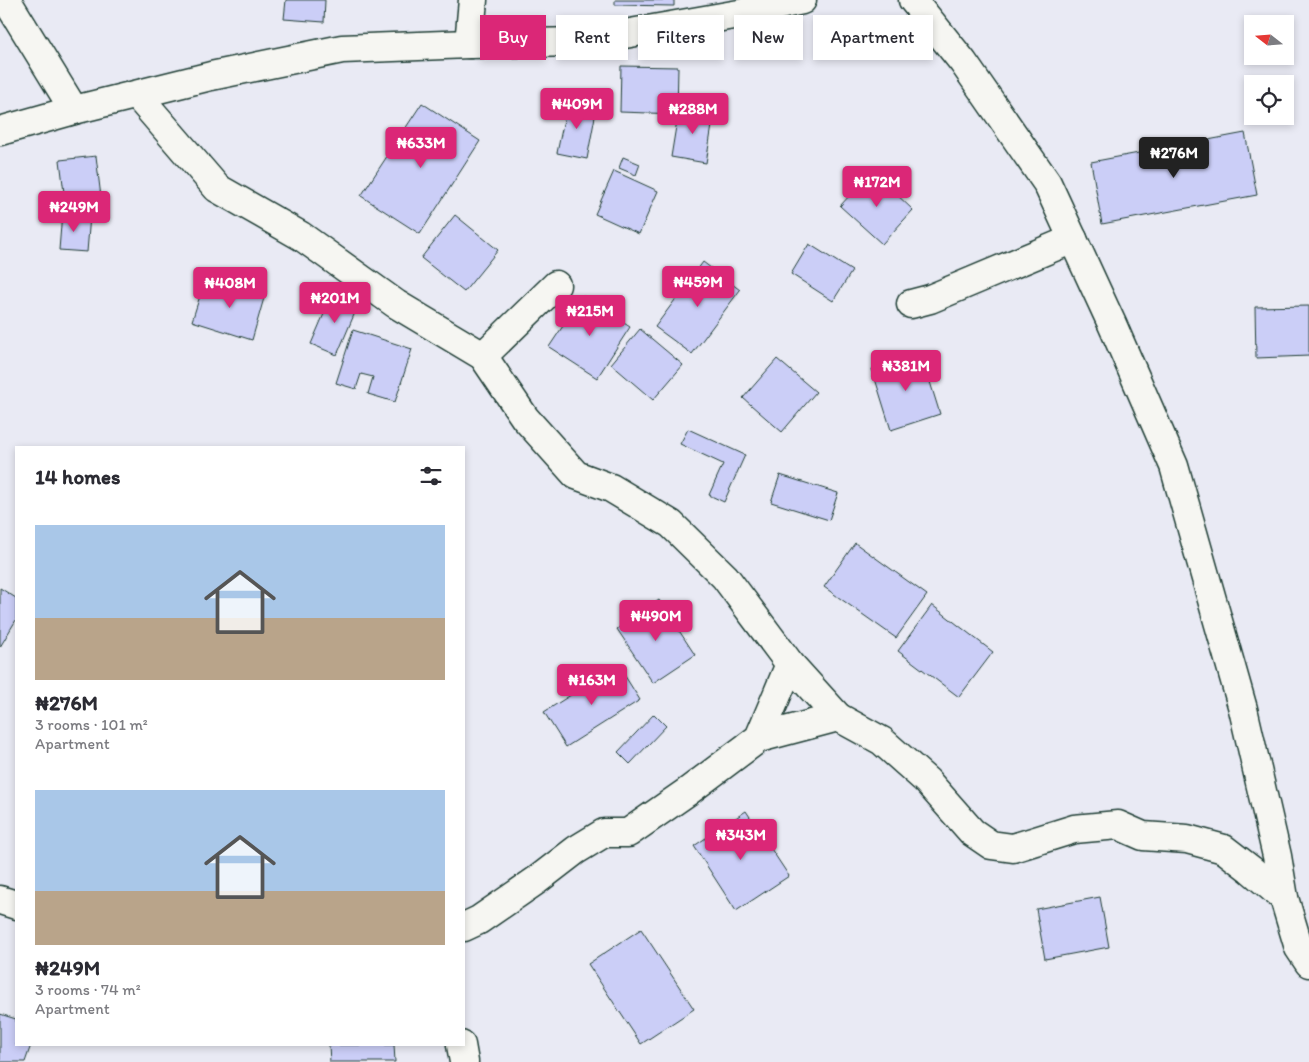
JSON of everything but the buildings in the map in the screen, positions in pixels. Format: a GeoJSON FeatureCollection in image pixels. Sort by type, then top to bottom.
{"type":"FeatureCollection","features":[{"type":"Feature","properties":{"kind":"street"},"geometry":{"type":"LineString","coordinates":[[8,0],[74,110]]}},
{"type":"Feature","properties":{"kind":"street"},"geometry":{"type":"LineString","coordinates":[[469,44],[473,0]]}},
{"type":"Feature","properties":{"kind":"street"},"geometry":{"type":"LineString","coordinates":[[0,131],[74,110],[211,76],[342,49],[579,42],[738,14],[802,0]]}},
{"type":"Feature","properties":{"kind":"street"},"geometry":{"type":"LineString","coordinates":[[913,0],[963,62],[1047,183],[1174,466],[1243,709],[1277,856],[1284,898],[1299,948],[1309,963]]}},
{"type":"Feature","properties":{"kind":"street"},"geometry":{"type":"LineString","coordinates":[[137,95],[217,188],[301,236],[396,304],[483,356],[525,418],[576,475],[611,488],[671,524],[726,577],[790,664],[838,717],[882,740],[927,781],[972,832],[991,845],[1013,848],[1074,829],[1118,825],[1143,836],[1187,839],[1224,848],[1284,898]]}},
{"type":"Feature","properties":{"kind":"street"},"geometry":{"type":"LineString","coordinates":[[911,304],[930,299],[1073,239]]}},
{"type":"Feature","properties":{"kind":"street"},"geometry":{"type":"LineString","coordinates":[[483,356],[556,285]]}},
{"type":"Feature","properties":{"kind":"street"},"geometry":{"type":"LineString","coordinates":[[759,738],[790,664]]}},
{"type":"Feature","properties":{"kind":"street"},"geometry":{"type":"LineString","coordinates":[[465,927],[479,920],[537,880],[576,850],[604,833],[628,833],[759,738],[838,717]]}},
{"type":"Feature","properties":{"kind":"street"},"geometry":{"type":"LineString","coordinates":[[0,900],[15,904]]}},
{"type":"Feature","properties":{"kind":"street"},"geometry":{"type":"LineString","coordinates":[[461,1046],[464,1062]]}}]}
